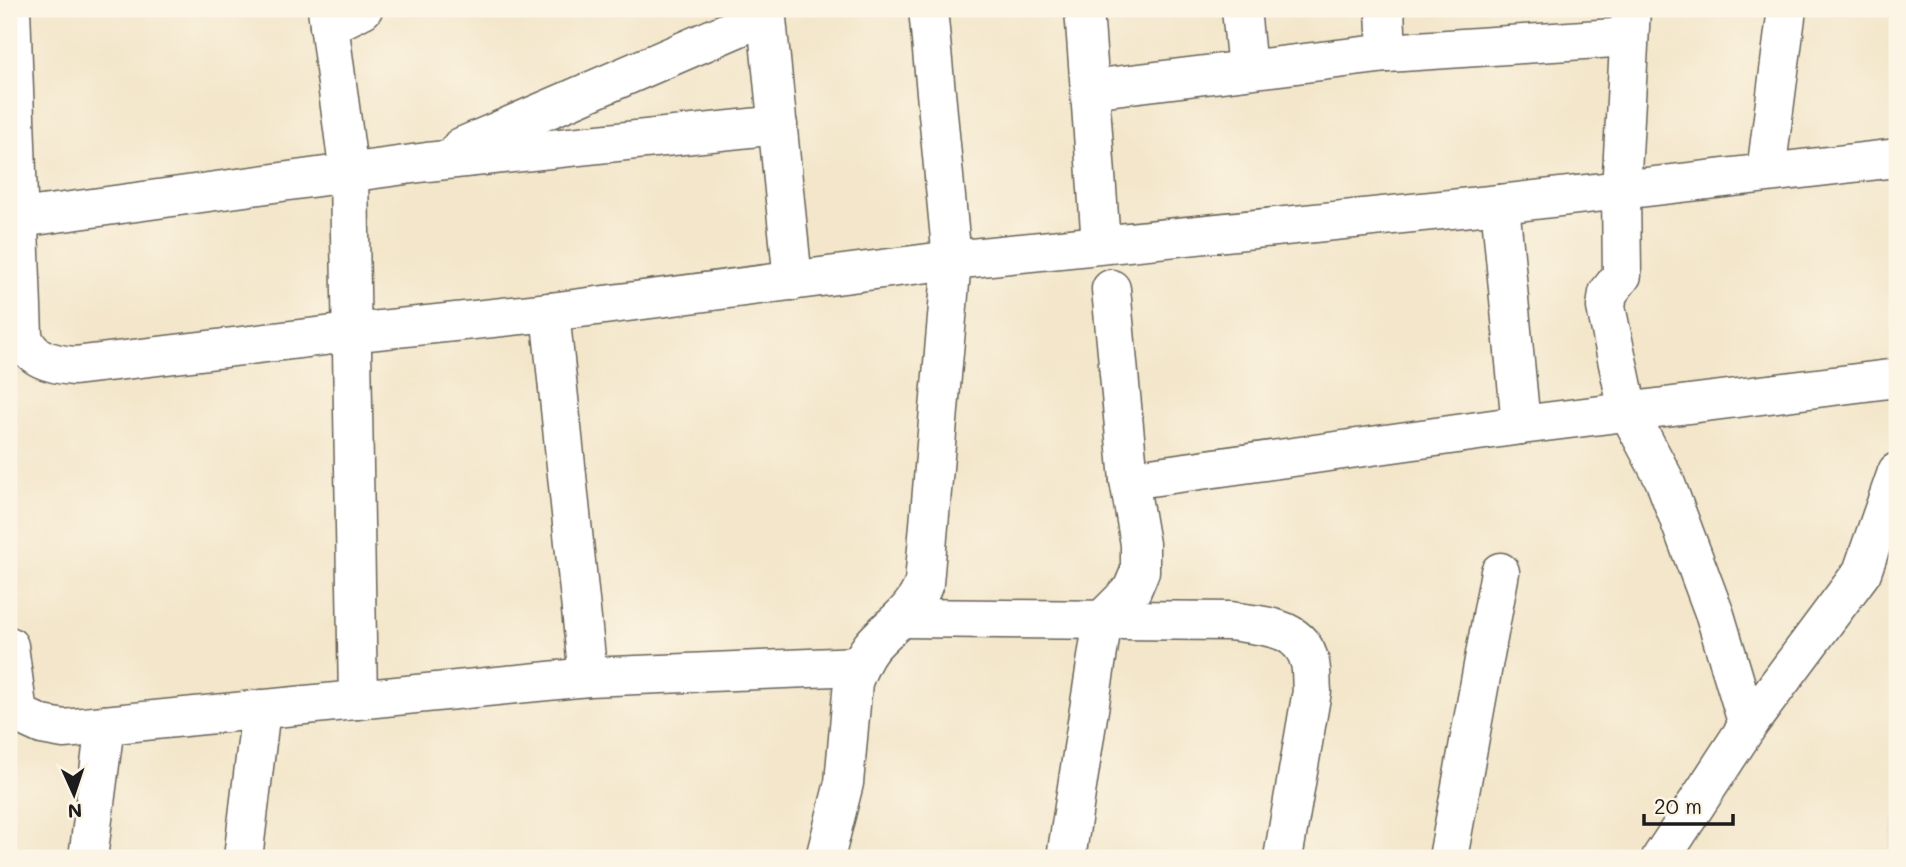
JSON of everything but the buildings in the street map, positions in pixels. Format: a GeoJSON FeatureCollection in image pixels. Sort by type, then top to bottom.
{"type":"FeatureCollection","features":[{"type":"Feature","properties":{"kind":"street"},"geometry":{"type":"LineString","coordinates":[[10,9],[16,194],[25,346],[23,359],[55,365],[74,366],[550,312],[952,260],[1621,191],[1897,158]]}},
{"type":"Feature","properties":{"kind":"street"},"geometry":{"type":"LineString","coordinates":[[358,700],[349,174],[328,18],[363,9]]}},
{"type":"Feature","properties":{"kind":"street"},"geometry":{"type":"LineString","coordinates":[[825,858],[844,783],[853,682],[871,647],[903,618],[918,600],[924,583],[952,260],[928,9]]}},
{"type":"Feature","properties":{"kind":"street"},"geometry":{"type":"LineString","coordinates":[[1084,9],[1101,244]]}},
{"type":"Feature","properties":{"kind":"street"},"geometry":{"type":"LineString","coordinates":[[1241,9],[1247,69]]}},
{"type":"Feature","properties":{"kind":"street"},"geometry":{"type":"LineString","coordinates":[[1385,9],[1387,53]]}},
{"type":"Feature","properties":{"kind":"street"},"geometry":{"type":"LineString","coordinates":[[1766,172],[1787,9]]}},
{"type":"Feature","properties":{"kind":"street"},"geometry":{"type":"LineString","coordinates":[[427,162],[767,12],[793,281]]}},
{"type":"Feature","properties":{"kind":"street"},"geometry":{"type":"LineString","coordinates":[[1090,89],[1630,23],[1621,191],[1622,275],[1608,293],[1606,306],[1628,411],[1669,492],[1715,615],[1748,726]]}},
{"type":"Feature","properties":{"kind":"street"},"geometry":{"type":"LineString","coordinates":[[16,194],[349,174],[427,162],[778,125]]}},
{"type":"Feature","properties":{"kind":"street"},"geometry":{"type":"LineString","coordinates":[[1500,204],[1521,425]]}},
{"type":"Feature","properties":{"kind":"street"},"geometry":{"type":"LineString","coordinates":[[1066,858],[1102,620],[1132,590],[1140,571],[1140,544],[1129,480],[1111,289]]}},
{"type":"Feature","properties":{"kind":"street"},"geometry":{"type":"LineString","coordinates":[[550,312],[587,677]]}},
{"type":"Feature","properties":{"kind":"street"},"geometry":{"type":"LineString","coordinates":[[1129,480],[1521,425],[1897,378]]}},
{"type":"Feature","properties":{"kind":"street"},"geometry":{"type":"LineString","coordinates":[[1661,858],[1748,726],[1862,572],[1897,472]]}},
{"type":"Feature","properties":{"kind":"street"},"geometry":{"type":"LineString","coordinates":[[1448,858],[1500,572]]}},
{"type":"Feature","properties":{"kind":"street"},"geometry":{"type":"LineString","coordinates":[[903,618],[1230,621],[1282,629],[1302,643],[1311,664],[1312,691],[1283,858]]}},
{"type":"Feature","properties":{"kind":"street"},"geometry":{"type":"LineString","coordinates":[[9,646],[13,715],[64,729],[587,677],[859,666]]}},
{"type":"Feature","properties":{"kind":"street"},"geometry":{"type":"LineString","coordinates":[[243,858],[261,709]]}},
{"type":"Feature","properties":{"kind":"street"},"geometry":{"type":"LineString","coordinates":[[88,858],[105,725]]}},
{"type":"Feature","properties":{"kind":"shaded area"},"geometry":{"type":"Polygon","coordinates":[[[1897,806],[1897,858],[1889,858],[1897,806]]]}}]}
